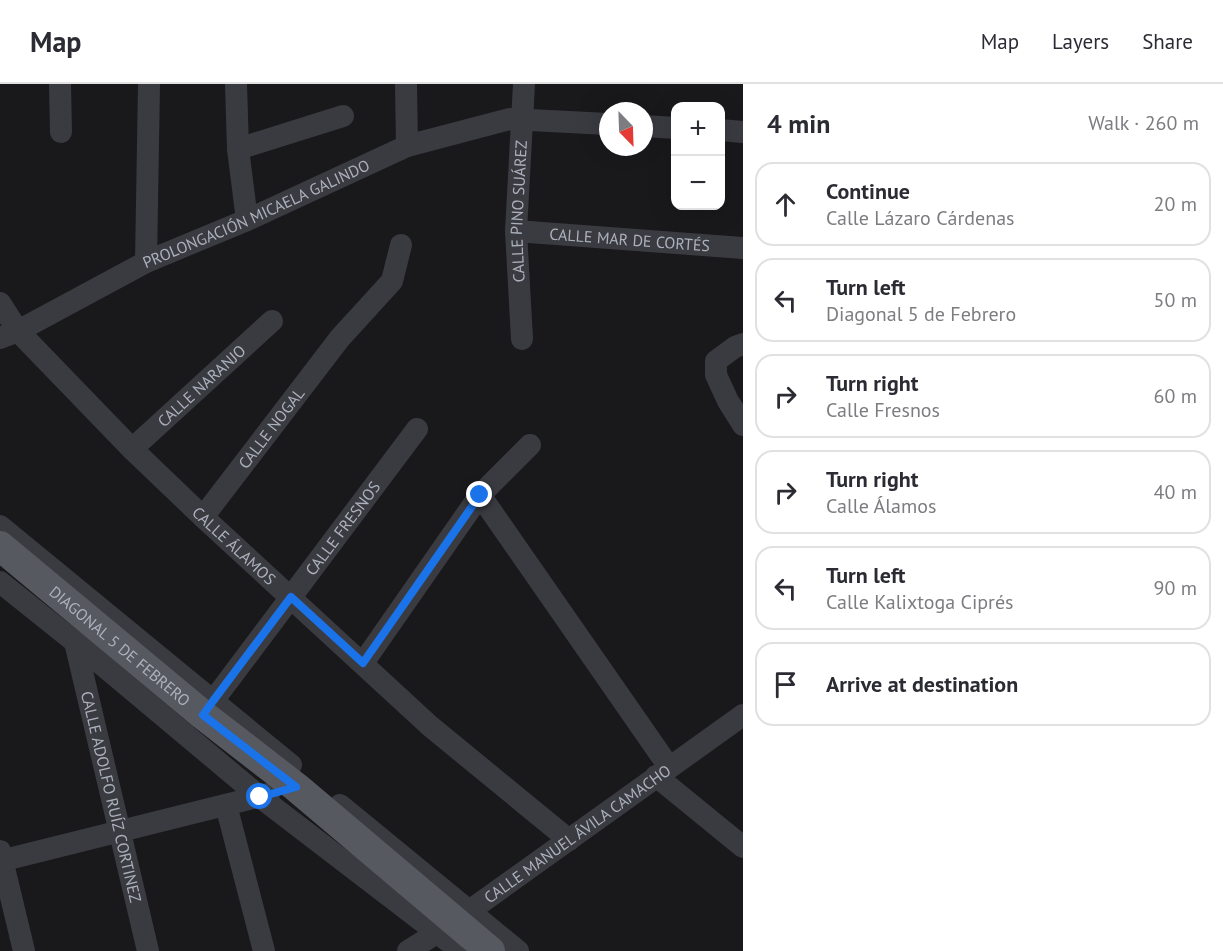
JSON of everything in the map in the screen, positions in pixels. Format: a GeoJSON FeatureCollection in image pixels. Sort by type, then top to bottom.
{"type":"FeatureCollection","features":[{"type":"Feature","properties":{"kind":"main road","name":"DIAGONAL 5 DE FEBRERO"},"geometry":{"type":"LineString","coordinates":[[0,546],[208,708],[296,787],[490,951]]}},
{"type":"Feature","properties":{"kind":"street"},"geometry":{"type":"LineString","coordinates":[[60,84],[61,132]]}},
{"type":"Feature","properties":{"kind":"street"},"geometry":{"type":"LineString","coordinates":[[146,262],[149,84]]}},
{"type":"Feature","properties":{"kind":"street"},"geometry":{"type":"LineString","coordinates":[[236,84],[238,148],[247,220]]}},
{"type":"Feature","properties":{"kind":"street"},"geometry":{"type":"LineString","coordinates":[[406,84],[407,146]]}},
{"type":"Feature","properties":{"kind":"street","name":"CALLE PINO SUÁREZ"},"geometry":{"type":"LineString","coordinates":[[522,339],[516,231],[524,84]]}},
{"type":"Feature","properties":{"kind":"street"},"geometry":{"type":"LineString","coordinates":[[238,148],[343,116]]}},
{"type":"Feature","properties":{"kind":"street","name":"PROLONGACIÓN MICAELA GALINDO"},"geometry":{"type":"LineString","coordinates":[[9,334],[146,262],[247,220],[407,146],[510,119],[599,123]]}},
{"type":"Feature","properties":{"kind":"street"},"geometry":{"type":"LineString","coordinates":[[653,127],[671,128]]}},
{"type":"Feature","properties":{"kind":"street"},"geometry":{"type":"LineString","coordinates":[[725,130],[743,132]]}},
{"type":"Feature","properties":{"kind":"street","name":"CALLE MAR DE CORTÉS"},"geometry":{"type":"LineString","coordinates":[[516,231],[743,248]]}},
{"type":"Feature","properties":{"kind":"street","name":"CALLE NOGAL"},"geometry":{"type":"LineString","coordinates":[[203,517],[340,338],[392,281],[401,245]]}},
{"type":"Feature","properties":{"kind":"street","name":"CALLE ÁLAMOS"},"geometry":{"type":"LineString","coordinates":[[0,303],[9,334],[430,726],[569,840]]}},
{"type":"Feature","properties":{"kind":"street","name":"CALLE NARANJO"},"geometry":{"type":"LineString","coordinates":[[132,449],[272,321]]}},
{"type":"Feature","properties":{"kind":"street"},"geometry":{"type":"LineString","coordinates":[[743,344],[716,361],[716,375],[743,425]]}},
{"type":"Feature","properties":{"kind":"street","name":"CALLE FRESNOS"},"geometry":{"type":"LineString","coordinates":[[208,708],[417,429]]}},
{"type":"Feature","properties":{"kind":"street"},"geometry":{"type":"LineString","coordinates":[[363,663],[480,495],[530,446]]}},
{"type":"Feature","properties":{"kind":"street"},"geometry":{"type":"LineString","coordinates":[[480,495],[663,771],[743,846]]}},
{"type":"Feature","properties":{"kind":"street"},"geometry":{"type":"LineString","coordinates":[[0,526],[454,922],[461,951]]}},
{"type":"Feature","properties":{"kind":"street"},"geometry":{"type":"LineString","coordinates":[[0,582],[260,797],[454,922],[518,951]]}},
{"type":"Feature","properties":{"kind":"street","name":"CALLE ADOLFO RUÍZ CORTINEZ"},"geometry":{"type":"LineString","coordinates":[[75,642],[147,951]]}},
{"type":"Feature","properties":{"kind":"street","name":"CALLE MANUEL ÁVILA CAMACHO"},"geometry":{"type":"LineString","coordinates":[[408,951],[454,922],[743,715]]}},
{"type":"Feature","properties":{"kind":"street"},"geometry":{"type":"LineString","coordinates":[[24,951],[1,858],[118,833],[296,787]]}},
{"type":"Feature","properties":{"kind":"street"},"geometry":{"type":"LineString","coordinates":[[226,805],[264,951]]}},
{"type":"Feature","properties":{"kind":"route"},"geometry":{"type":"LineString","coordinates":[[260,797],[296,787],[203,715],[213,701],[291,597],[363,663],[480,495]]}}]}
